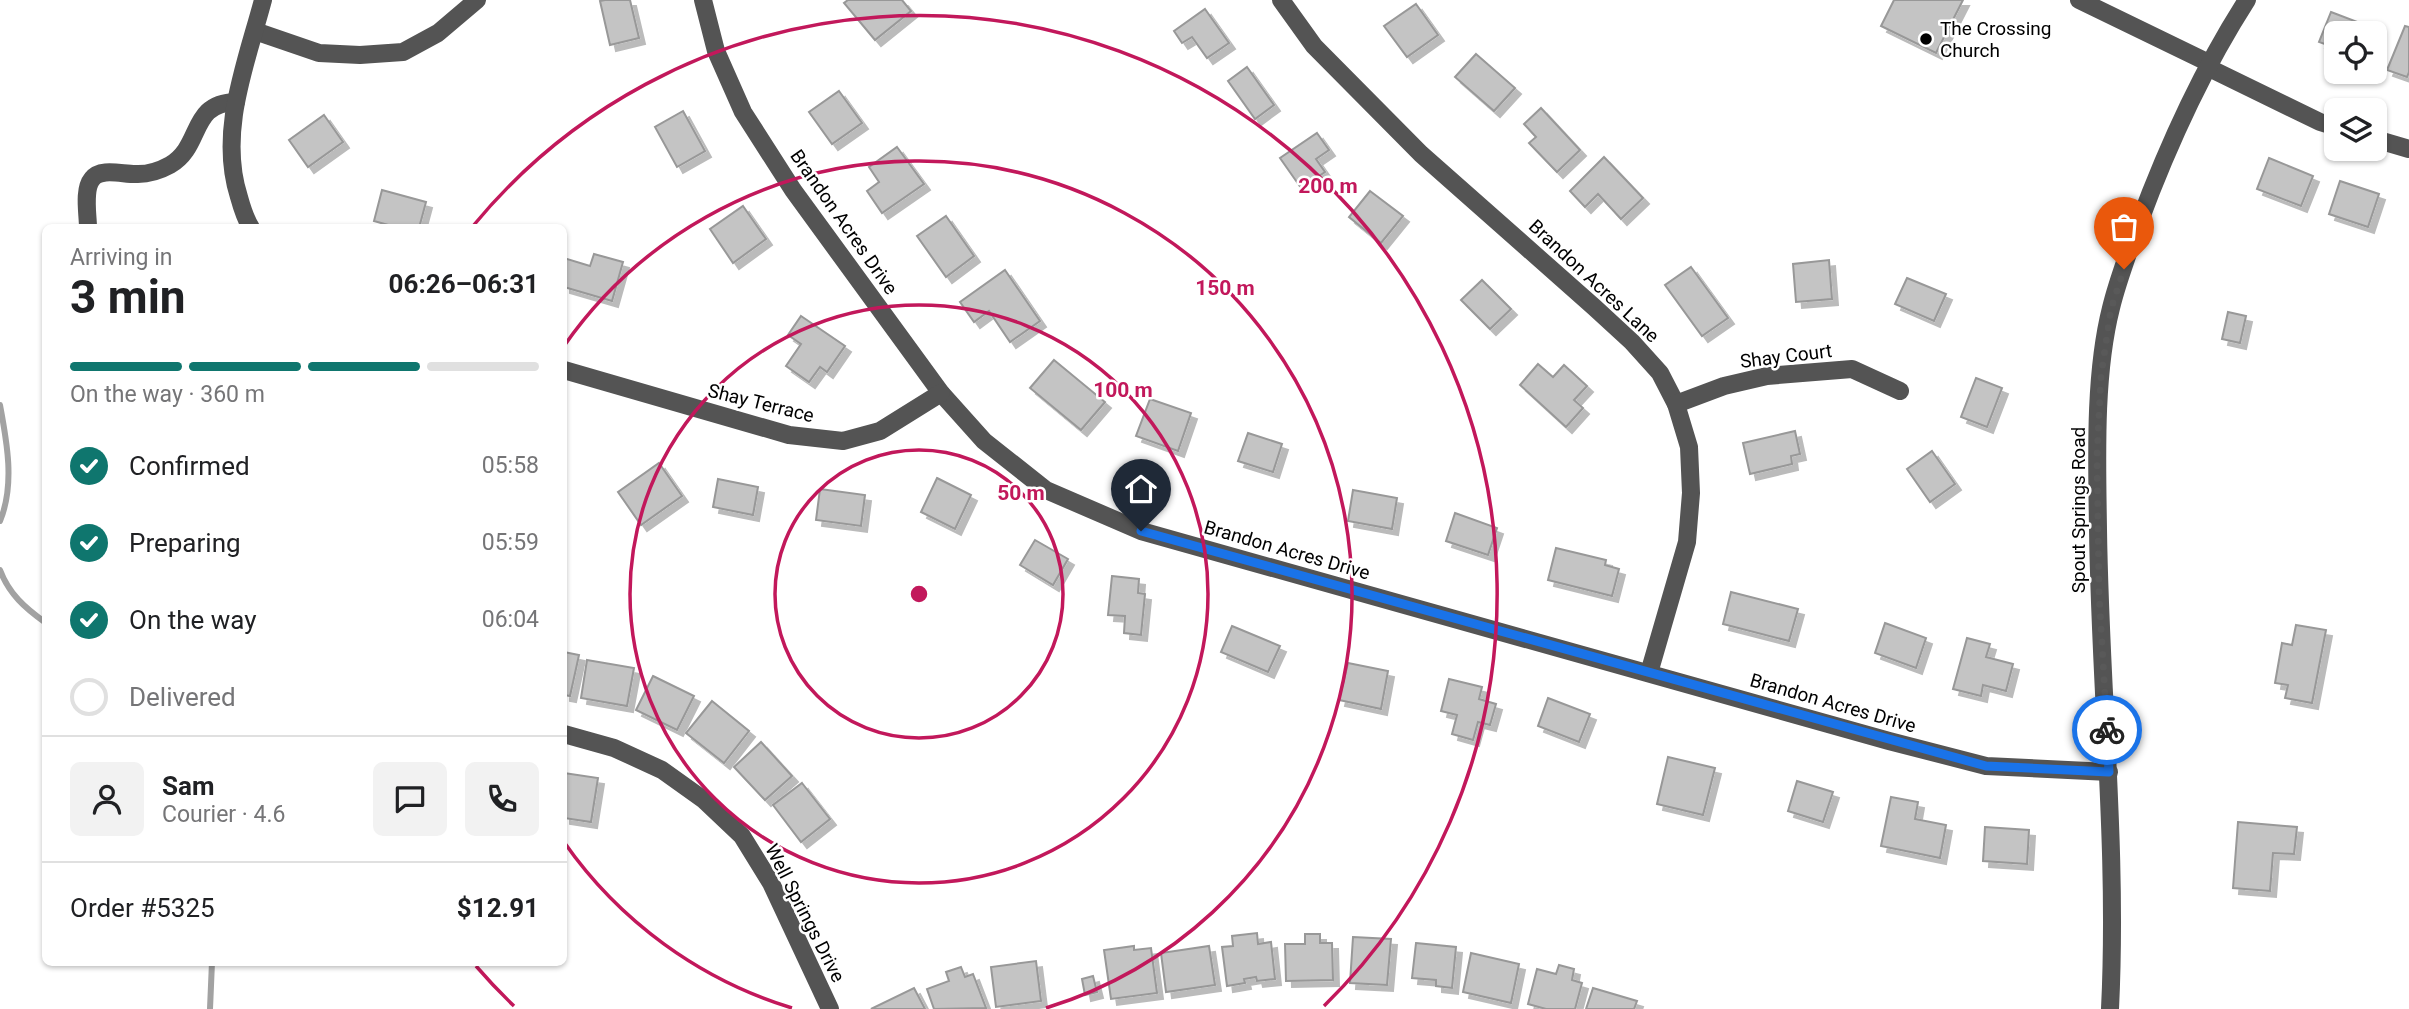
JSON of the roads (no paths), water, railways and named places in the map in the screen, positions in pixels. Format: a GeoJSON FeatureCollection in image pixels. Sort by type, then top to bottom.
{"type":"FeatureCollection","features":[{"type":"Feature","properties":{"kind":"street"},"geometry":{"type":"LineString","coordinates":[[248,224],[232,176],[231,133],[236,102],[263,0]]}},
{"type":"Feature","properties":{"kind":"street"},"geometry":{"type":"LineString","coordinates":[[255,31],[319,53],[360,55],[403,52],[438,33],[477,0]]}},
{"type":"Feature","properties":{"kind":"street","name":"Brandon Acres Drive"},"geometry":{"type":"LineString","coordinates":[[703,0],[716,51],[743,112],[793,190],[941,393],[984,441],[1046,490],[1141,531],[1986,766],[2109,772]]}},
{"type":"Feature","properties":{"kind":"street","name":"Brandon Acres Lane"},"geometry":{"type":"LineString","coordinates":[[1281,0],[1314,46],[1421,153],[1632,342],[1660,373],[1676,404],[1689,447],[1691,493],[1686,542],[1649,673]]}},
{"type":"Feature","properties":{"kind":"street"},"geometry":{"type":"LineString","coordinates":[[2079,0],[2324,123]]}},
{"type":"Feature","properties":{"kind":"street","name":"Spout Springs Road"},"geometry":{"type":"LineString","coordinates":[[2110,1009],[2113,941],[2109,772],[2099,592],[2097,456],[2103,362],[2111,309],[2163,156],[2208,65],[2247,0]]}},
{"type":"Feature","properties":{"kind":"street"},"geometry":{"type":"LineString","coordinates":[[88,224],[87,186],[93,177],[102,172],[155,172],[172,164],[186,150],[208,110],[217,104],[236,102]]}},
{"type":"Feature","properties":{"kind":"street"},"geometry":{"type":"LineString","coordinates":[[2387,143],[2409,149]]}},
{"type":"Feature","properties":{"kind":"street","name":"Shay Court"},"geometry":{"type":"LineString","coordinates":[[1676,404],[1724,386],[1768,376],[1852,369],[1900,391]]}},
{"type":"Feature","properties":{"kind":"street","name":"Shay Terrace"},"geometry":{"type":"LineString","coordinates":[[567,371],[789,435],[843,441],[880,431],[941,393]]}},
{"type":"Feature","properties":{"kind":"street","name":"Well Springs Drive"},"geometry":{"type":"LineString","coordinates":[[567,735],[614,748],[662,770],[704,800],[742,836],[771,883],[830,1009]]}},
{"type":"Feature","properties":{"kind":"waterway"},"geometry":{"type":"LineString","coordinates":[[0,405],[7,448],[8,478],[5,507],[0,521]]}},
{"type":"Feature","properties":{"kind":"waterway"},"geometry":{"type":"LineString","coordinates":[[0,570],[19,600],[42,620]]}},
{"type":"Feature","properties":{"kind":"waterway"},"geometry":{"type":"LineString","coordinates":[[210,1009],[212,966]]}},
{"type":"Feature","properties":{"kind":"place","name":"The Crossing Church"},"geometry":{"type":"Point","coordinates":[1926,39]}}]}
